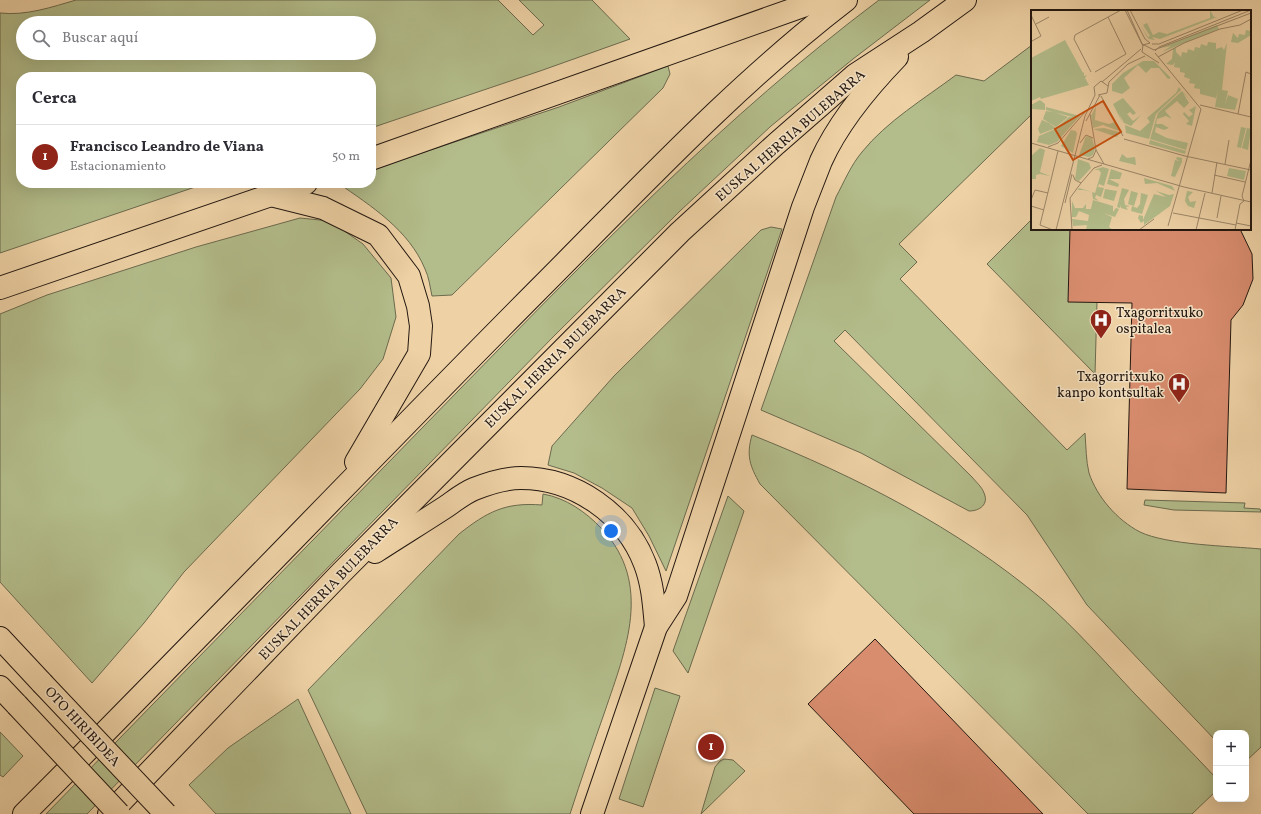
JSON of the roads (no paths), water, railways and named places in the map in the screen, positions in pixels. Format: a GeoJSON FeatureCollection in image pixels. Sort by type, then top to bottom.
{"type":"FeatureCollection","features":[{"type":"Feature","properties":{"kind":"main road"},"geometry":{"type":"LineString","coordinates":[[376,157],[820,0]]}},
{"type":"Feature","properties":{"kind":"main road"},"geometry":{"type":"LineString","coordinates":[[24,814],[342,489],[665,163],[802,34],[846,0]]}},
{"type":"Feature","properties":{"kind":"main road","name":"EUSKAL HERRIA BULEBARRA"},"geometry":{"type":"LineString","coordinates":[[109,814],[341,573],[680,232],[776,144],[855,75],[921,32],[965,0]]}},
{"type":"Feature","properties":{"kind":"main road"},"geometry":{"type":"LineString","coordinates":[[592,814],[656,627],[676,596],[797,223],[822,161],[835,136],[883,72],[921,32]]}},
{"type":"Feature","properties":{"kind":"main road"},"geometry":{"type":"LineString","coordinates":[[0,288],[293,188]]}},
{"type":"Feature","properties":{"kind":"main road"},"geometry":{"type":"LineString","coordinates":[[271,196],[323,208],[378,235],[409,276],[418,306],[421,326],[419,354],[342,489]]}},
{"type":"Feature","properties":{"kind":"main road"},"geometry":{"type":"LineString","coordinates":[[341,573],[473,489],[498,481],[520,478],[550,480],[571,488],[592,499],[623,527],[645,564],[653,588],[656,627]]}},
{"type":"Feature","properties":{"kind":"main road","name":"OTO HIRIBIDEA"},"geometry":{"type":"LineString","coordinates":[[0,638],[166,814]]}},
{"type":"Feature","properties":{"kind":"main road"},"geometry":{"type":"LineString","coordinates":[[0,687],[119,814]]}},
{"type":"Feature","properties":{"kind":"place","name":"Txagorritxuko ospitalea"},"geometry":{"type":"Point","coordinates":[1101,340]}},
{"type":"Feature","properties":{"kind":"place","name":"Txagorritxuko kanpo kontsultak"},"geometry":{"type":"Point","coordinates":[1179,404]}},
{"type":"Feature","properties":{"kind":"place","name":"Francisco Leandro de Viana"},"geometry":{"type":"Point","coordinates":[711,747]}}]}
